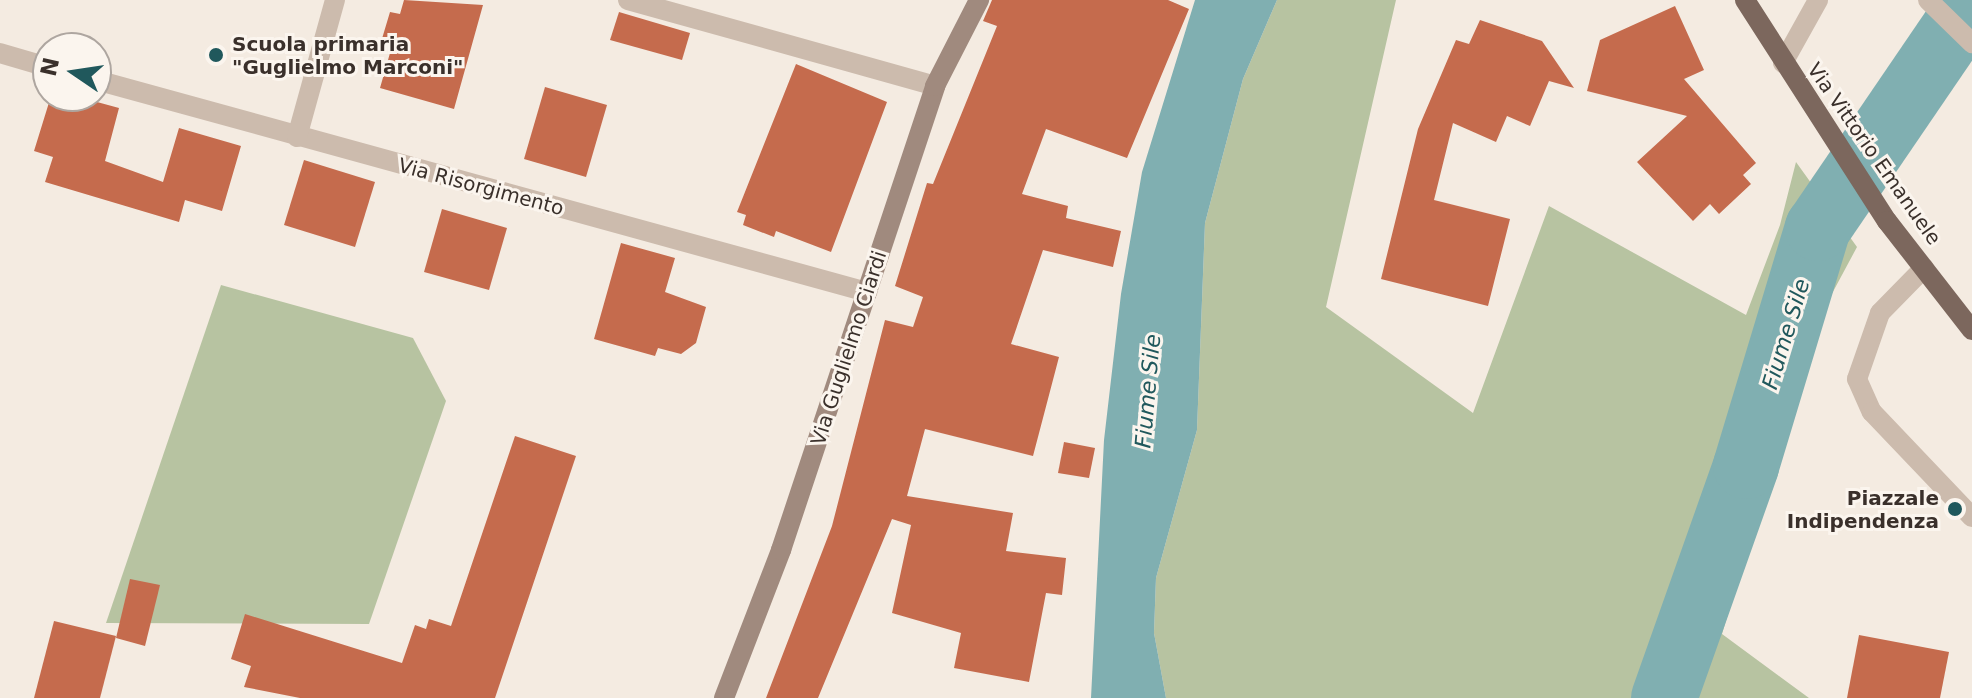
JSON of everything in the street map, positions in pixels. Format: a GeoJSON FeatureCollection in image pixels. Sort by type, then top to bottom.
{"type":"FeatureCollection","features":[{"type":"Feature","properties":{"kind":"main road","name":"Via Guglielmo Ciardi"},"geometry":{"type":"LineString","coordinates":[[724,698],[781,550],[935,86],[979,0]]}},
{"type":"Feature","properties":{"kind":"main road","name":"Via Vittorio Emanuele"},"geometry":{"type":"LineString","coordinates":[[1745,0],[1825,131],[1887,221],[1972,330]]}},
{"type":"Feature","properties":{"kind":"street"},"geometry":{"type":"LineString","coordinates":[[297,137],[335,0]]}},
{"type":"Feature","properties":{"kind":"street"},"geometry":{"type":"LineString","coordinates":[[628,0],[935,86]]}},
{"type":"Feature","properties":{"kind":"street"},"geometry":{"type":"LineString","coordinates":[[1783,63],[1818,0]]}},
{"type":"Feature","properties":{"kind":"street"},"geometry":{"type":"LineString","coordinates":[[1928,0],[1972,43]]}},
{"type":"Feature","properties":{"kind":"street"},"geometry":{"type":"LineString","coordinates":[[0,53],[32,62]]}},
{"type":"Feature","properties":{"kind":"street","name":"Via Risorgimento"},"geometry":{"type":"LineString","coordinates":[[112,85],[867,292]]}},
{"type":"Feature","properties":{"kind":"street"},"geometry":{"type":"LineString","coordinates":[[1924,268],[1880,313],[1857,379],[1872,412],[1972,517]]}},
{"type":"Feature","properties":{"kind":"green space"},"geometry":{"type":"Polygon","coordinates":[[[1277,0],[1396,0],[1326,307],[1473,413],[1549,206],[1746,315],[1780,225],[1796,162],[1857,247],[1813,329],[1722,634],[1809,698],[1166,698],[1154,633],[1156,578],[1197,430],[1205,223],[1243,79],[1277,0]]]}},
{"type":"Feature","properties":{"kind":"green space"},"geometry":{"type":"Polygon","coordinates":[[[221,285],[413,338],[446,401],[369,624],[106,623],[221,285]]]}},
{"type":"Feature","properties":{"kind":"water"},"geometry":{"type":"Polygon","coordinates":[[[1195,0],[1277,0],[1243,79],[1205,223],[1197,430],[1156,578],[1154,633],[1166,698],[1091,698],[1104,440],[1121,294],[1142,172],[1195,0]]]}},
{"type":"Feature","properties":{"kind":"building"},"geometry":{"type":"Polygon","coordinates":[[[404,0],[483,5],[454,109],[380,88],[392,46],[381,42],[390,12],[400,14],[404,0]]]}},
{"type":"Feature","properties":{"kind":"building"},"geometry":{"type":"Polygon","coordinates":[[[992,0],[1168,0],[1189,9],[1127,158],[1046,129],[1022,194],[1068,206],[1066,218],[1121,231],[1113,267],[1043,250],[1011,344],[1059,357],[1033,456],[925,429],[907,496],[1013,513],[1006,551],[1066,558],[1062,595],[1046,593],[1029,682],[954,668],[961,633],[892,613],[911,525],[892,519],[818,698],[766,698],[832,526],[885,320],[913,327],[923,297],[895,286],[927,183],[933,184],[997,26],[983,21],[992,0]]]}},
{"type":"Feature","properties":{"kind":"building"},"geometry":{"type":"Polygon","coordinates":[[[1675,6],[1704,70],[1684,79],[1756,163],[1743,175],[1751,184],[1719,214],[1710,204],[1693,221],[1637,162],[1687,116],[1587,91],[1600,40],[1675,6]]]}},
{"type":"Feature","properties":{"kind":"building"},"geometry":{"type":"Polygon","coordinates":[[[619,12],[690,33],[682,60],[610,40],[619,12]]]}},
{"type":"Feature","properties":{"kind":"building"},"geometry":{"type":"Polygon","coordinates":[[[1480,20],[1542,41],[1574,88],[1549,81],[1530,126],[1507,116],[1496,142],[1453,123],[1434,200],[1510,219],[1488,306],[1381,279],[1418,129],[1456,40],[1469,44],[1480,20]]]}},
{"type":"Feature","properties":{"kind":"building"},"geometry":{"type":"Polygon","coordinates":[[[796,64],[887,102],[831,252],[776,231],[774,237],[743,225],[746,215],[737,212],[796,64]]]}},
{"type":"Feature","properties":{"kind":"building"},"geometry":{"type":"Polygon","coordinates":[[[545,87],[607,105],[586,177],[524,159],[545,87]]]}},
{"type":"Feature","properties":{"kind":"building"},"geometry":{"type":"Polygon","coordinates":[[[112,106],[119,108],[105,161],[163,182],[179,128],[241,146],[222,211],[185,200],[179,222],[45,182],[53,157],[34,151],[46,112],[112,112],[112,106]]]}},
{"type":"Feature","properties":{"kind":"building"},"geometry":{"type":"Polygon","coordinates":[[[304,160],[375,182],[355,247],[284,225],[304,160]]]}},
{"type":"Feature","properties":{"kind":"building"},"geometry":{"type":"Polygon","coordinates":[[[442,209],[507,228],[489,290],[424,272],[442,209]]]}},
{"type":"Feature","properties":{"kind":"building"},"geometry":{"type":"Polygon","coordinates":[[[621,243],[675,258],[665,292],[706,307],[696,343],[681,354],[658,348],[655,356],[594,339],[621,243]]]}},
{"type":"Feature","properties":{"kind":"building"},"geometry":{"type":"Polygon","coordinates":[[[515,436],[576,456],[495,698],[300,698],[244,687],[251,666],[231,659],[245,614],[402,663],[415,625],[426,629],[429,619],[451,626],[515,436]]]}},
{"type":"Feature","properties":{"kind":"building"},"geometry":{"type":"Polygon","coordinates":[[[1064,442],[1095,448],[1089,478],[1058,473],[1064,442]]]}},
{"type":"Feature","properties":{"kind":"building"},"geometry":{"type":"Polygon","coordinates":[[[130,579],[160,585],[145,646],[116,638],[130,579]]]}},
{"type":"Feature","properties":{"kind":"building"},"geometry":{"type":"Polygon","coordinates":[[[54,621],[116,636],[100,698],[34,698],[54,621]]]}},
{"type":"Feature","properties":{"kind":"building"},"geometry":{"type":"Polygon","coordinates":[[[1859,635],[1949,652],[1940,698],[1847,698],[1859,635]]]}},
{"type":"Feature","properties":{"kind":"waterway","name":"Fiume Sile"},"geometry":{"type":"LineString","coordinates":[[1664,698],[1746,466],[1818,228],[1972,2]]}},
{"type":"Feature","properties":{"kind":"place","name":"Scuola primaria \"Guglielmo Marconi\""},"geometry":{"type":"Point","coordinates":[216,55]}},
{"type":"Feature","properties":{"kind":"place","name":"Piazzale Indipendenza"},"geometry":{"type":"Point","coordinates":[1955,509]}}]}
